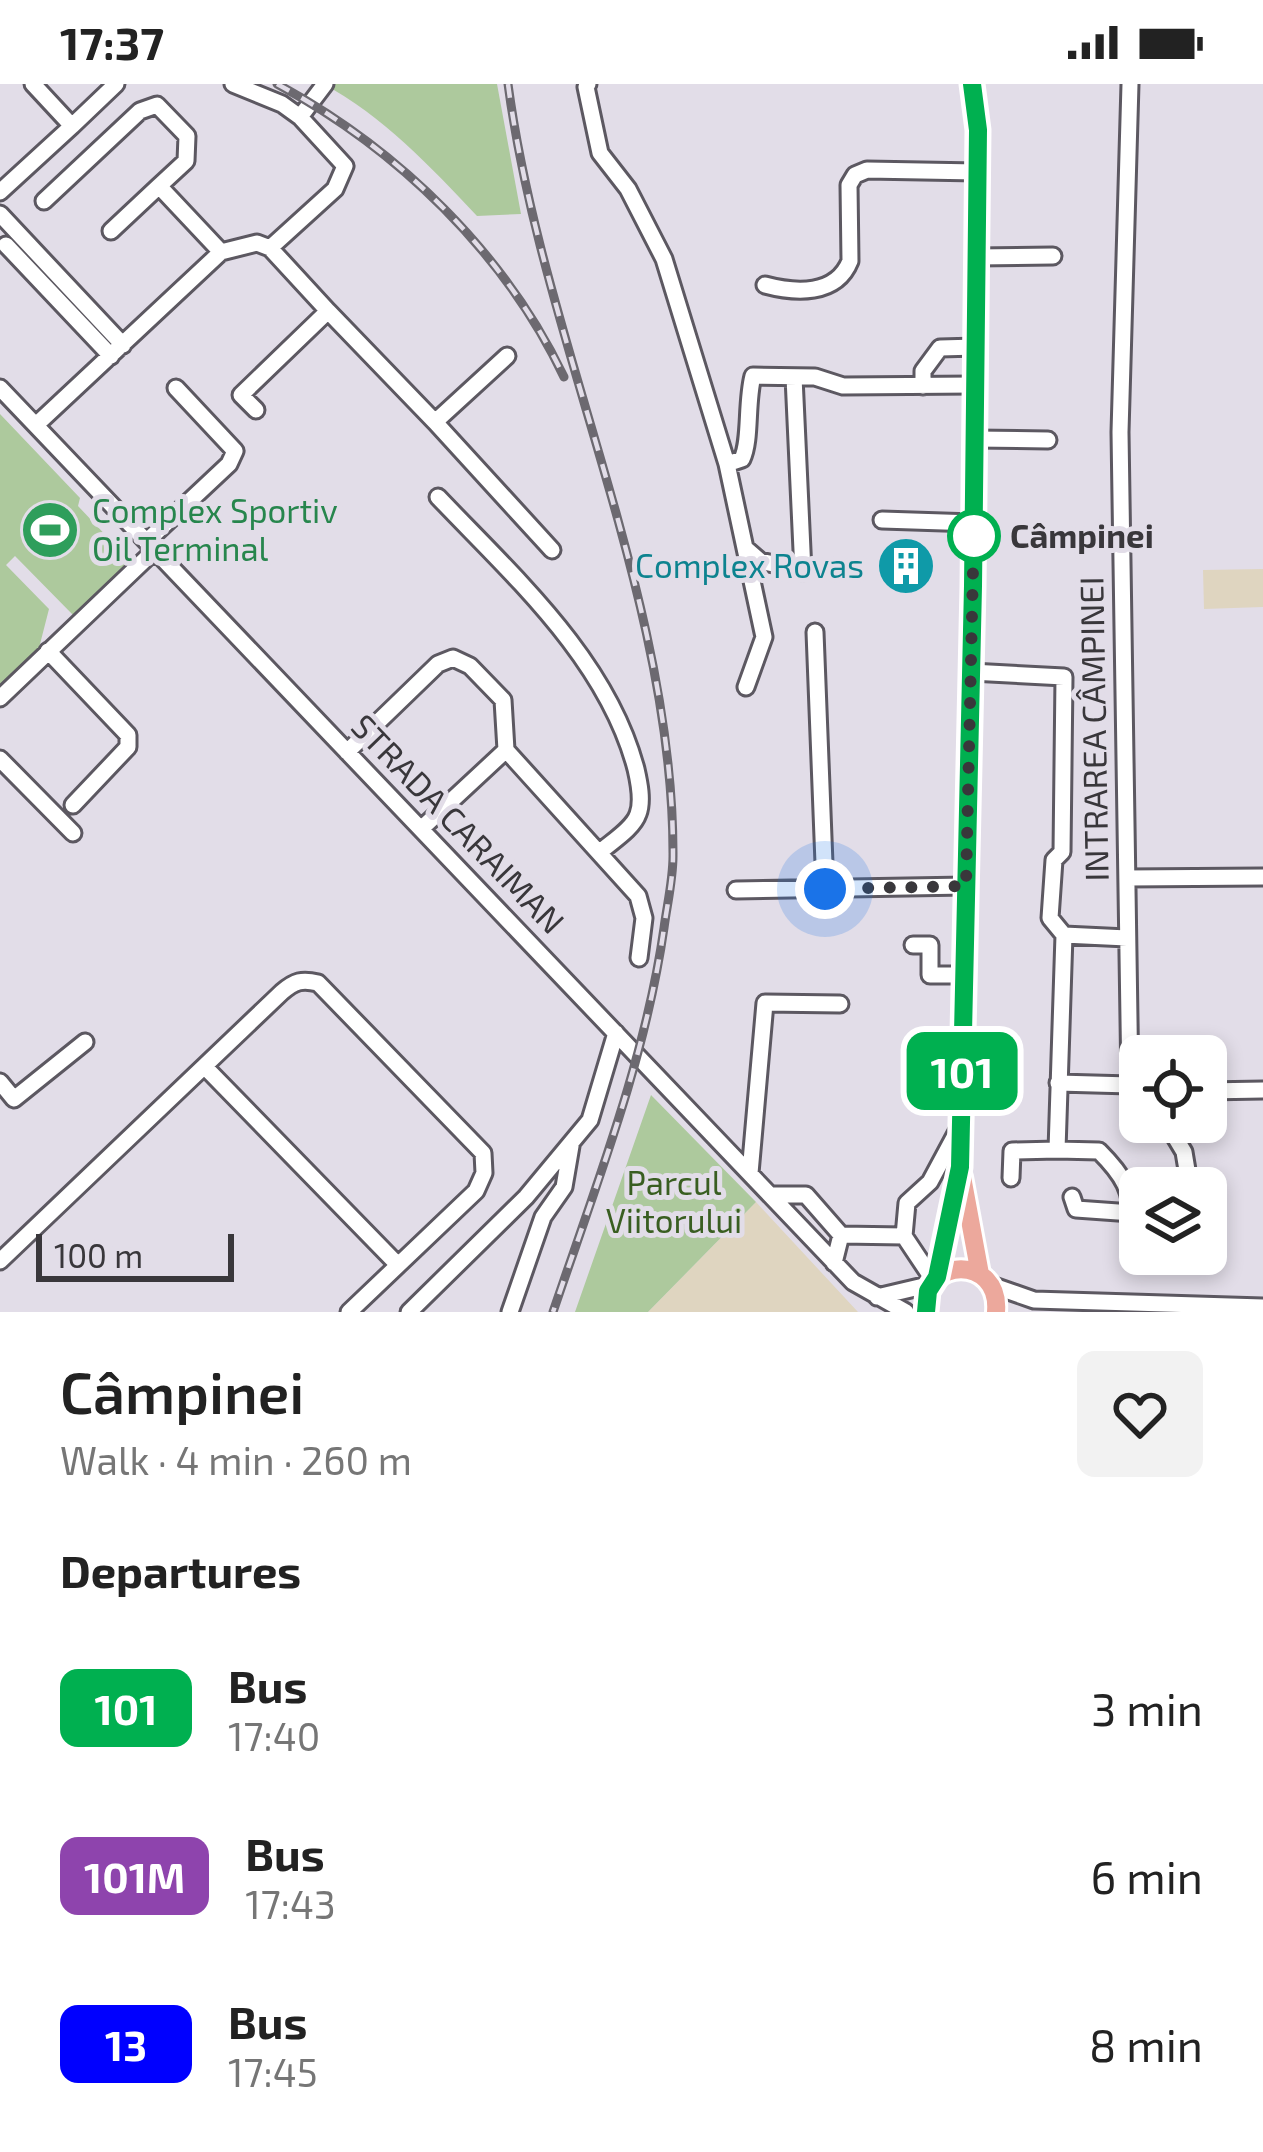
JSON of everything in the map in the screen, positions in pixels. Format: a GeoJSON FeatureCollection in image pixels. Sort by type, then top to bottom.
{"type":"FeatureCollection","features":[{"type":"Feature","properties":{"kind":"main road"},"geometry":{"type":"LineString","coordinates":[[926,1312],[960,1167],[975,439],[978,130],[972,84],[988,85],[978,130]]}},
{"type":"Feature","properties":{"kind":"main road"},"geometry":{"type":"LineString","coordinates":[[960,1167],[996,1312]]}},
{"type":"Feature","properties":{"kind":"main road"},"geometry":{"type":"LineString","coordinates":[[934,1281],[957,1269],[986,1280]]}},
{"type":"Feature","properties":{"kind":"street"},"geometry":{"type":"LineString","coordinates":[[33,84],[72,126]]}},
{"type":"Feature","properties":{"kind":"street"},"geometry":{"type":"LineString","coordinates":[[0,192],[116,84]]}},
{"type":"Feature","properties":{"kind":"street"},"geometry":{"type":"LineString","coordinates":[[233,84],[282,104],[345,166],[335,189],[270,248]]}},
{"type":"Feature","properties":{"kind":"street"},"geometry":{"type":"LineString","coordinates":[[300,118],[326,84]]}},
{"type":"Feature","properties":{"kind":"street"},"geometry":{"type":"LineString","coordinates":[[589,84],[600,153],[628,189],[664,260],[727,464],[764,637],[746,687]]}},
{"type":"Feature","properties":{"kind":"street","name":"INTRAREA CÂMPINEI"},"geometry":{"type":"LineString","coordinates":[[1130,84],[1120,432],[1132,1035]]}},
{"type":"Feature","properties":{"kind":"street"},"geometry":{"type":"LineString","coordinates":[[44,201],[140,111],[158,105],[187,136],[186,160],[111,231]]}},
{"type":"Feature","properties":{"kind":"street"},"geometry":{"type":"LineString","coordinates":[[765,285],[793,292],[814,290],[846,271],[850,261],[849,185],[855,175],[867,170],[977,172]]}},
{"type":"Feature","properties":{"kind":"street"},"geometry":{"type":"LineString","coordinates":[[159,186],[221,252]]}},
{"type":"Feature","properties":{"kind":"street"},"geometry":{"type":"LineString","coordinates":[[0,214],[117,350]]}},
{"type":"Feature","properties":{"kind":"street"},"geometry":{"type":"LineString","coordinates":[[36,425],[221,252],[257,243],[270,248],[552,550]]}},
{"type":"Feature","properties":{"kind":"street"},"geometry":{"type":"LineString","coordinates":[[6,245],[117,350]]}},
{"type":"Feature","properties":{"kind":"street"},"geometry":{"type":"LineString","coordinates":[[976,257],[1053,256]]}},
{"type":"Feature","properties":{"kind":"street"},"geometry":{"type":"LineString","coordinates":[[256,410],[241,395],[328,311]]}},
{"type":"Feature","properties":{"kind":"street"},"geometry":{"type":"LineString","coordinates":[[923,386],[923,371],[940,348],[976,347]]}},
{"type":"Feature","properties":{"kind":"street"},"geometry":{"type":"LineString","coordinates":[[435,422],[507,356]]}},
{"type":"Feature","properties":{"kind":"street"},"geometry":{"type":"LineString","coordinates":[[727,464],[742,459],[746,451],[746,403],[753,376],[815,377],[843,386],[975,385]]}},
{"type":"Feature","properties":{"kind":"street"},"geometry":{"type":"LineString","coordinates":[[794,377],[803,572]]}},
{"type":"Feature","properties":{"kind":"street","name":"STRADA CARAIMAN"},"geometry":{"type":"LineString","coordinates":[[0,388],[834,1263],[853,1282],[906,1312]]}},
{"type":"Feature","properties":{"kind":"street"},"geometry":{"type":"LineString","coordinates":[[0,698],[229,464],[235,452],[176,388]]}},
{"type":"Feature","properties":{"kind":"street"},"geometry":{"type":"LineString","coordinates":[[975,439],[1048,440]]}},
{"type":"Feature","properties":{"kind":"street"},"geometry":{"type":"LineString","coordinates":[[438,497],[530,594],[580,656],[629,747],[638,776],[639,812],[599,853]]}},
{"type":"Feature","properties":{"kind":"street"},"geometry":{"type":"LineString","coordinates":[[882,520],[974,524]]}},
{"type":"Feature","properties":{"kind":"street"},"geometry":{"type":"LineString","coordinates":[[745,548],[760,561],[778,565]]}},
{"type":"Feature","properties":{"kind":"street"},"geometry":{"type":"LineString","coordinates":[[815,632],[825,889]]}},
{"type":"Feature","properties":{"kind":"street"},"geometry":{"type":"LineString","coordinates":[[48,651],[128,735],[128,747],[73,805]]}},
{"type":"Feature","properties":{"kind":"street"},"geometry":{"type":"LineString","coordinates":[[347,752],[438,664],[453,658],[470,665],[503,700],[506,750],[638,896],[642,907],[639,958]]}},
{"type":"Feature","properties":{"kind":"street"},"geometry":{"type":"LineString","coordinates":[[971,672],[1064,677],[1062,852],[1054,860],[1050,918],[1064,935],[1057,1150]]}},
{"type":"Feature","properties":{"kind":"street"},"geometry":{"type":"LineString","coordinates":[[421,829],[506,750]]}},
{"type":"Feature","properties":{"kind":"street"},"geometry":{"type":"LineString","coordinates":[[0,759],[73,833]]}},
{"type":"Feature","properties":{"kind":"street"},"geometry":{"type":"LineString","coordinates":[[1126,878],[1263,877]]}},
{"type":"Feature","properties":{"kind":"street"},"geometry":{"type":"LineString","coordinates":[[736,890],[966,886]]}},
{"type":"Feature","properties":{"kind":"street"},"geometry":{"type":"LineString","coordinates":[[1064,935],[1127,938]]}},
{"type":"Feature","properties":{"kind":"street"},"geometry":{"type":"LineString","coordinates":[[913,945],[930,945],[930,975],[964,975]]}},
{"type":"Feature","properties":{"kind":"street"},"geometry":{"type":"LineString","coordinates":[[0,1261],[294,982],[318,983],[483,1154],[484,1173],[476,1191],[349,1312]]}},
{"type":"Feature","properties":{"kind":"street"},"geometry":{"type":"LineString","coordinates":[[750,1173],[765,1003],[840,1004]]}},
{"type":"Feature","properties":{"kind":"street"},"geometry":{"type":"LineString","coordinates":[[409,1312],[526,1197],[590,1120],[616,1034]]}},
{"type":"Feature","properties":{"kind":"street"},"geometry":{"type":"LineString","coordinates":[[0,1082],[14,1099],[85,1042]]}},
{"type":"Feature","properties":{"kind":"street"},"geometry":{"type":"LineString","coordinates":[[206,1067],[398,1265]]}},
{"type":"Feature","properties":{"kind":"street"},"geometry":{"type":"LineString","coordinates":[[1058,1083],[1119,1088]]}},
{"type":"Feature","properties":{"kind":"street"},"geometry":{"type":"LineString","coordinates":[[1227,1091],[1263,1090]]}},
{"type":"Feature","properties":{"kind":"street"},"geometry":{"type":"LineString","coordinates":[[877,1297],[934,1281],[904,1237],[907,1203],[930,1182],[961,1125]]}},
{"type":"Feature","properties":{"kind":"street"},"geometry":{"type":"LineString","coordinates":[[510,1312],[543,1217],[564,1186],[571,1143]]}},
{"type":"Feature","properties":{"kind":"street"},"geometry":{"type":"LineString","coordinates":[[1011,1178],[1012,1151],[1100,1151],[1119,1171]]}},
{"type":"Feature","properties":{"kind":"street"},"geometry":{"type":"LineString","coordinates":[[770,1195],[806,1195],[841,1234],[904,1237]]}},
{"type":"Feature","properties":{"kind":"street"},"geometry":{"type":"LineString","coordinates":[[1072,1197],[1076,1209],[1119,1217]]}},
{"type":"Feature","properties":{"kind":"street"},"geometry":{"type":"LineString","coordinates":[[834,1263],[841,1234]]}},
{"type":"Feature","properties":{"kind":"street"},"geometry":{"type":"LineString","coordinates":[[986,1280],[1034,1300],[1263,1307]]}},
{"type":"Feature","properties":{"kind":"street"},"geometry":{"type":"LineString","coordinates":[[1015,1312],[1034,1300]]}},
{"type":"Feature","properties":{"kind":"shaded area"},"geometry":{"type":"Polygon","coordinates":[[[1263,569],[1263,607],[1204,609],[1203,570],[1263,569]]]}},
{"type":"Feature","properties":{"kind":"shaded area"},"geometry":{"type":"Polygon","coordinates":[[[756,1202],[858,1312],[648,1312],[756,1202]]]}},
{"type":"Feature","properties":{"kind":"green space"},"geometry":{"type":"Polygon","coordinates":[[[323,84],[497,84],[521,214],[477,216],[386,126],[323,84]]]}},
{"type":"Feature","properties":{"kind":"green space","name":"Complex Sportiv Oil Terminal"},"geometry":{"type":"Polygon","coordinates":[[[0,414],[80,498],[78,506],[130,561],[74,616],[15,556],[6,565],[49,609],[39,648],[0,685],[0,414]]]}},
{"type":"Feature","properties":{"kind":"green space","name":"Parcul Viitorului"},"geometry":{"type":"Polygon","coordinates":[[[651,1095],[756,1202],[648,1312],[575,1312],[651,1095]]]}},
{"type":"Feature","properties":{"kind":"railway"},"geometry":{"type":"LineString","coordinates":[[277,84],[365,140],[444,208],[511,288],[564,377]]}},
{"type":"Feature","properties":{"kind":"railway"},"geometry":{"type":"LineString","coordinates":[[508,84],[548,277],[630,566],[652,662],[668,759],[673,856],[645,1026],[618,1122],[553,1312]]}},
{"type":"Feature","properties":{"kind":"bus line","name":"101"},"geometry":{"type":"LineString","coordinates":[[926,1312],[960,1167],[973,586],[978,130],[972,84]]}},
{"type":"Feature","properties":{"kind":"place","name":"Complex Sportiv Oil Terminal"},"geometry":{"type":"Point","coordinates":[50,530]}},
{"type":"Feature","properties":{"kind":"place","name":"Câmpinei"},"geometry":{"type":"Point","coordinates":[974,536]}},
{"type":"Feature","properties":{"kind":"place","name":"Complex Rovas"},"geometry":{"type":"Point","coordinates":[906,566]}},
{"type":"Feature","properties":{"kind":"route"},"geometry":{"type":"LineString","coordinates":[[825,889],[966,886],[974,524],[974,536]]}}]}
